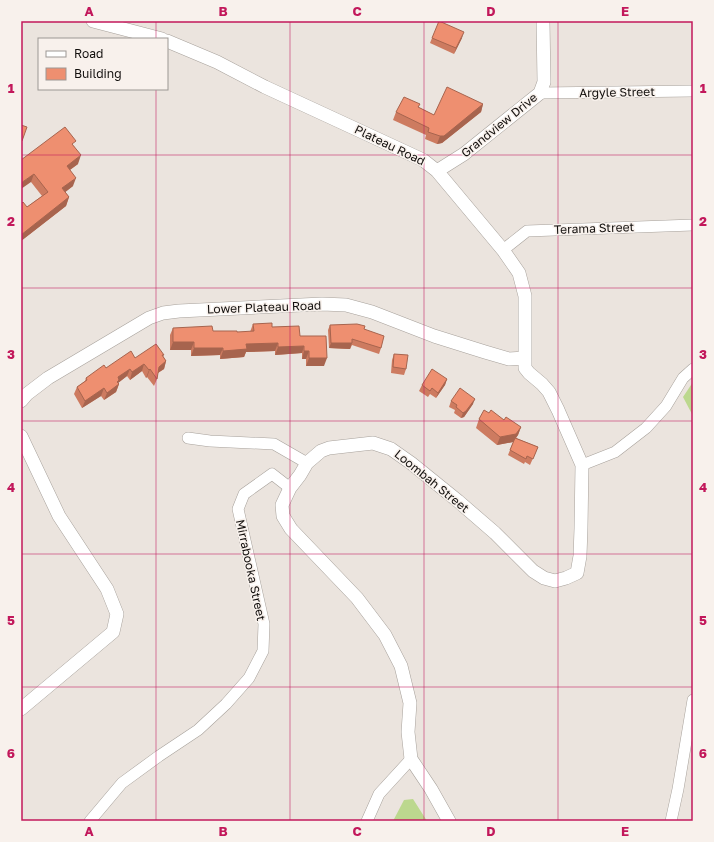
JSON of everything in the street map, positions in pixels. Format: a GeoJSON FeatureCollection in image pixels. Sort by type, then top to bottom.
{"type":"FeatureCollection","features":[{"type":"Feature","properties":{"kind":"street"},"geometry":{"type":"LineString","coordinates":[[93,21],[158,38]]}},
{"type":"Feature","properties":{"kind":"street","name":"Grandview Drive"},"geometry":{"type":"LineString","coordinates":[[437,171],[464,154],[540,93],[544,82],[543,21]]}},
{"type":"Feature","properties":{"kind":"street","name":"Plateau Road"},"geometry":{"type":"LineString","coordinates":[[168,41],[217,62],[265,87],[423,160],[437,171],[519,273],[524,296],[524,358]]}},
{"type":"Feature","properties":{"kind":"street","name":"Argyle Street"},"geometry":{"type":"LineString","coordinates":[[540,93],[693,91]]}},
{"type":"Feature","properties":{"kind":"street","name":"Terama Street"},"geometry":{"type":"LineString","coordinates":[[502,250],[527,231],[693,225]]}},
{"type":"Feature","properties":{"kind":"street","name":"Lower Plateau Road"},"geometry":{"type":"LineString","coordinates":[[21,401],[27,394],[48,378],[149,318],[164,313],[180,311],[322,304],[346,305],[372,312],[434,336],[485,352],[509,359],[524,358]]}},
{"type":"Feature","properties":{"kind":"street","name":"Loombah Street"},"geometry":{"type":"LineString","coordinates":[[411,759],[408,732],[410,703],[401,666],[385,635],[357,598],[291,529],[284,516],[282,504],[290,488],[307,463],[321,451],[329,448],[373,443],[391,449],[411,463],[458,501],[521,558],[533,571],[544,578],[555,581],[577,573],[580,556],[582,465],[549,392],[529,373],[526,368],[524,358]]}},
{"type":"Feature","properties":{"kind":"street"},"geometry":{"type":"LineString","coordinates":[[582,465],[615,452],[646,428],[666,406],[684,378],[693,369]]}},
{"type":"Feature","properties":{"kind":"street"},"geometry":{"type":"LineString","coordinates":[[21,436],[59,516],[107,589],[117,614],[112,632],[21,709]]}},
{"type":"Feature","properties":{"kind":"street"},"geometry":{"type":"LineString","coordinates":[[188,438],[210,441],[274,444],[307,463]]}},
{"type":"Feature","properties":{"kind":"street","name":"Mirrabooka Street"},"geometry":{"type":"LineString","coordinates":[[90,821],[122,783],[198,730],[226,704],[249,678],[263,652],[264,624],[238,509],[244,494],[272,474],[290,488]]}},
{"type":"Feature","properties":{"kind":"street"},"geometry":{"type":"LineString","coordinates":[[671,821],[693,700]]}},
{"type":"Feature","properties":{"kind":"street"},"geometry":{"type":"LineString","coordinates":[[367,821],[379,794],[411,759],[432,789],[449,821]]}},
{"type":"Feature","properties":{"kind":"green space"},"geometry":{"type":"Polygon","coordinates":[[[693,382],[693,416],[683,397],[693,382]]]}},
{"type":"Feature","properties":{"kind":"green space"},"geometry":{"type":"Polygon","coordinates":[[[413,799],[427,821],[393,821],[404,800],[413,799]]]}},
{"type":"Feature","properties":{"kind":"building"},"geometry":{"type":"Polygon","coordinates":[[[439,21],[464,32],[456,48],[432,38],[439,21]]]}},
{"type":"Feature","properties":{"kind":"building"},"geometry":{"type":"Polygon","coordinates":[[[447,87],[483,104],[444,136],[428,132],[429,128],[396,112],[404,97],[420,104],[418,107],[434,115],[447,87]]]}},
{"type":"Feature","properties":{"kind":"building"},"geometry":{"type":"Polygon","coordinates":[[[21,125],[27,127],[22,141],[21,141],[21,125]]]}},
{"type":"Feature","properties":{"kind":"building"},"geometry":{"type":"Polygon","coordinates":[[[65,127],[76,141],[72,144],[81,155],[67,166],[76,178],[62,188],[69,197],[21,235],[21,204],[23,202],[27,207],[48,192],[34,174],[21,183],[21,160],[65,127]]]}},
{"type":"Feature","properties":{"kind":"building"},"geometry":{"type":"Polygon","coordinates":[[[272,323],[272,327],[299,326],[300,336],[326,336],[327,358],[309,358],[309,351],[304,351],[304,346],[278,347],[278,343],[246,344],[247,349],[223,351],[223,348],[194,348],[194,342],[173,342],[173,328],[212,326],[213,331],[237,332],[254,331],[253,324],[272,323]]]}},
{"type":"Feature","properties":{"kind":"building"},"geometry":{"type":"Polygon","coordinates":[[[357,324],[365,326],[364,329],[384,336],[381,348],[352,339],[352,343],[331,343],[330,325],[357,324]]]}},
{"type":"Feature","properties":{"kind":"building"},"geometry":{"type":"Polygon","coordinates":[[[156,344],[164,355],[162,355],[166,361],[159,367],[157,379],[150,369],[149,370],[144,364],[132,372],[130,369],[118,377],[119,380],[117,382],[119,384],[107,393],[104,388],[85,401],[77,387],[87,380],[86,378],[104,365],[106,368],[131,351],[135,358],[156,344]]]}},
{"type":"Feature","properties":{"kind":"building"},"geometry":{"type":"Polygon","coordinates":[[[394,354],[408,355],[406,369],[393,367],[394,354]]]}},
{"type":"Feature","properties":{"kind":"building"},"geometry":{"type":"Polygon","coordinates":[[[432,369],[447,379],[438,393],[432,388],[430,391],[422,385],[432,369]]]}},
{"type":"Feature","properties":{"kind":"building"},"geometry":{"type":"Polygon","coordinates":[[[460,388],[475,399],[463,413],[456,407],[457,405],[451,401],[460,388]]]}},
{"type":"Feature","properties":{"kind":"building"},"geometry":{"type":"Polygon","coordinates":[[[484,410],[489,413],[491,410],[504,420],[506,417],[521,427],[516,434],[500,437],[479,419],[484,410]]]}},
{"type":"Feature","properties":{"kind":"building"},"geometry":{"type":"Polygon","coordinates":[[[515,438],[538,447],[533,459],[527,456],[526,459],[510,450],[515,438]]]}}]}
